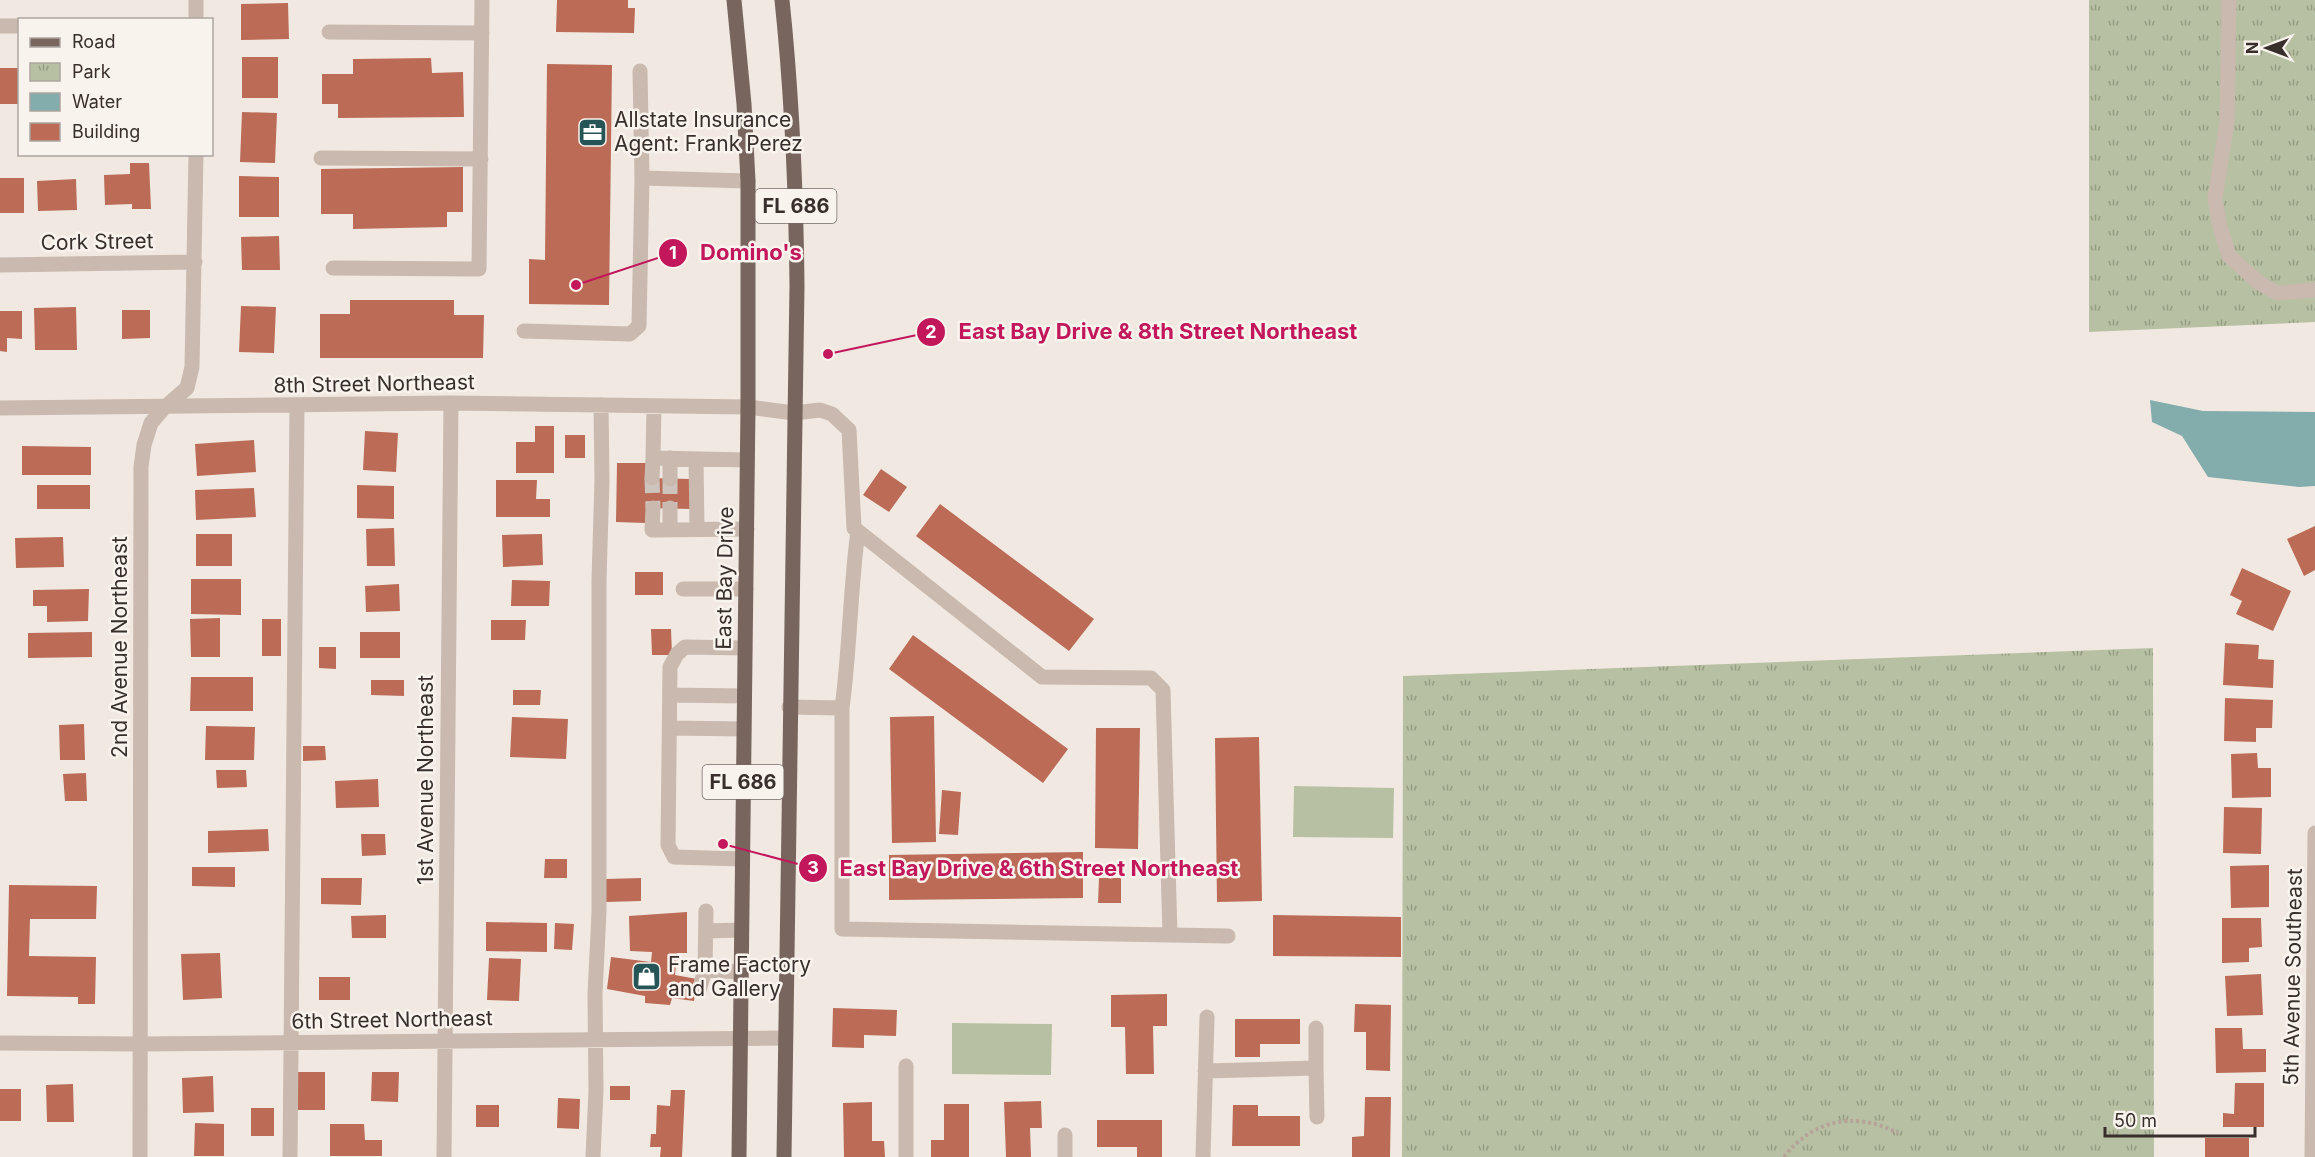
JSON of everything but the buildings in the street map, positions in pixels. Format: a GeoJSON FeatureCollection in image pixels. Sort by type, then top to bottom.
{"type":"FeatureCollection","features":[{"type":"Feature","properties":{"kind":"main road","name":"East Bay Drive"},"geometry":{"type":"LineString","coordinates":[[734,0],[744,104],[748,181],[747,529],[739,1157]]}},
{"type":"Feature","properties":{"kind":"main road","name":"FL 686"},"geometry":{"type":"LineString","coordinates":[[782,0],[789,67],[795,175],[797,286],[784,1157]]}},
{"type":"Feature","properties":{"kind":"street"},"geometry":{"type":"LineString","coordinates":[[196,0],[196,18]]}},
{"type":"Feature","properties":{"kind":"street"},"geometry":{"type":"LineString","coordinates":[[333,268],[479,269],[482,0]]}},
{"type":"Feature","properties":{"kind":"street"},"geometry":{"type":"LineString","coordinates":[[2229,0],[2227,122],[2215,198],[2219,223],[2229,256],[2258,282],[2277,293],[2315,290]]}},
{"type":"Feature","properties":{"kind":"street"},"geometry":{"type":"LineString","coordinates":[[0,26],[18,26]]}},
{"type":"Feature","properties":{"kind":"street"},"geometry":{"type":"LineString","coordinates":[[330,32],[482,33]]}},
{"type":"Feature","properties":{"kind":"street"},"geometry":{"type":"LineString","coordinates":[[524,331],[630,334],[639,326],[642,178],[640,71]]}},
{"type":"Feature","properties":{"kind":"street","name":"2nd Avenue Northeast"},"geometry":{"type":"LineString","coordinates":[[140,1157],[141,466],[144,445],[151,423],[187,388],[192,367],[196,156]]}},
{"type":"Feature","properties":{"kind":"street"},"geometry":{"type":"LineString","coordinates":[[321,158],[481,159]]}},
{"type":"Feature","properties":{"kind":"street"},"geometry":{"type":"LineString","coordinates":[[642,178],[748,181]]}},
{"type":"Feature","properties":{"kind":"street","name":"Cork Street"},"geometry":{"type":"LineString","coordinates":[[0,265],[195,262]]}},
{"type":"Feature","properties":{"kind":"street","name":"8th Street Northeast"},"geometry":{"type":"LineString","coordinates":[[0,408],[451,404],[748,407],[794,413],[820,410],[832,414],[849,430],[854,528],[858,531]]}},
{"type":"Feature","properties":{"kind":"street","name":"1st Avenue Northeast"},"geometry":{"type":"LineString","coordinates":[[444,1157],[451,404]]}},
{"type":"Feature","properties":{"kind":"street"},"geometry":{"type":"LineString","coordinates":[[290,1157],[297,405]]}},
{"type":"Feature","properties":{"kind":"street"},"geometry":{"type":"LineString","coordinates":[[593,1157],[595,994],[599,912],[601,405]]}},
{"type":"Feature","properties":{"kind":"street"},"geometry":{"type":"LineString","coordinates":[[652,478],[654,406]]}},
{"type":"Feature","properties":{"kind":"street"},"geometry":{"type":"LineString","coordinates":[[653,458],[747,460]]}},
{"type":"Feature","properties":{"kind":"street"},"geometry":{"type":"LineString","coordinates":[[670,458],[670,479]]}},
{"type":"Feature","properties":{"kind":"street"},"geometry":{"type":"LineString","coordinates":[[696,460],[697,529]]}},
{"type":"Feature","properties":{"kind":"street"},"geometry":{"type":"LineString","coordinates":[[653,508],[652,530],[747,529]]}},
{"type":"Feature","properties":{"kind":"street"},"geometry":{"type":"LineString","coordinates":[[670,508],[670,529]]}},
{"type":"Feature","properties":{"kind":"street"},"geometry":{"type":"LineString","coordinates":[[858,531],[851,581],[842,708],[842,929],[1228,936]]}},
{"type":"Feature","properties":{"kind":"street"},"geometry":{"type":"LineString","coordinates":[[858,531],[1042,677],[1151,678],[1163,690],[1170,935]]}},
{"type":"Feature","properties":{"kind":"street"},"geometry":{"type":"LineString","coordinates":[[683,590],[746,590]]}},
{"type":"Feature","properties":{"kind":"street"},"geometry":{"type":"LineString","coordinates":[[742,859],[674,857],[668,845],[670,667],[677,654],[685,647],[745,648]]}},
{"type":"Feature","properties":{"kind":"street"},"geometry":{"type":"LineString","coordinates":[[670,695],[744,696]]}},
{"type":"Feature","properties":{"kind":"street"},"geometry":{"type":"LineString","coordinates":[[789,707],[842,708]]}},
{"type":"Feature","properties":{"kind":"street"},"geometry":{"type":"LineString","coordinates":[[670,728],[744,729]]}},
{"type":"Feature","properties":{"kind":"street","name":"5th Avenue Southeast"},"geometry":{"type":"LineString","coordinates":[[2312,1157],[2315,833]]}},
{"type":"Feature","properties":{"kind":"street"},"geometry":{"type":"LineString","coordinates":[[699,990],[705,970],[706,911]]}},
{"type":"Feature","properties":{"kind":"street"},"geometry":{"type":"LineString","coordinates":[[706,931],[741,930]]}},
{"type":"Feature","properties":{"kind":"street"},"geometry":{"type":"LineString","coordinates":[[705,970],[740,972]]}},
{"type":"Feature","properties":{"kind":"street"},"geometry":{"type":"LineString","coordinates":[[1203,1157],[1207,1017]]}},
{"type":"Feature","properties":{"kind":"street"},"geometry":{"type":"LineString","coordinates":[[1316,1028],[1317,1117]]}},
{"type":"Feature","properties":{"kind":"street","name":"6th Street Northeast"},"geometry":{"type":"LineString","coordinates":[[0,1042],[140,1044],[785,1038]]}},
{"type":"Feature","properties":{"kind":"street"},"geometry":{"type":"LineString","coordinates":[[906,1066],[906,1157]]}},
{"type":"Feature","properties":{"kind":"street"},"geometry":{"type":"LineString","coordinates":[[1205,1071],[1316,1068]]}},
{"type":"Feature","properties":{"kind":"street"},"geometry":{"type":"LineString","coordinates":[[1065,1136],[1065,1157]]}},
{"type":"Feature","properties":{"kind":"path"},"geometry":{"type":"LineString","coordinates":[[1784,1157],[1807,1133],[1826,1125],[1861,1122],[1882,1125],[1898,1133]]}},
{"type":"Feature","properties":{"kind":"green space"},"geometry":{"type":"Polygon","coordinates":[[[2089,0],[2315,0],[2315,322],[2089,332],[2089,0]]]}},
{"type":"Feature","properties":{"kind":"green space"},"geometry":{"type":"Polygon","coordinates":[[[2153,648],[2154,1157],[1402,1157],[1403,676],[2153,648]]]}},
{"type":"Feature","properties":{"kind":"green space"},"geometry":{"type":"Polygon","coordinates":[[[1294,786],[1394,788],[1393,838],[1293,837],[1294,786]]]}},
{"type":"Feature","properties":{"kind":"green space"},"geometry":{"type":"Polygon","coordinates":[[[952,1023],[1052,1024],[1051,1075],[952,1074],[952,1023]]]}},
{"type":"Feature","properties":{"kind":"water"},"geometry":{"type":"Polygon","coordinates":[[[2150,400],[2203,411],[2315,412],[2315,486],[2299,487],[2208,477],[2182,436],[2152,422],[2150,400]]]}},
{"type":"Feature","properties":{"kind":"tunnel"},"geometry":{"type":"LineString","coordinates":[[652,478],[653,508]]}},
{"type":"Feature","properties":{"kind":"tunnel"},"geometry":{"type":"LineString","coordinates":[[670,479],[670,508]]}},
{"type":"Feature","properties":{"kind":"place","name":"Allstate Insurance Agent: Frank Perez"},"geometry":{"type":"Point","coordinates":[593,132]}},
{"type":"Feature","properties":{"kind":"place","name":"Domino's"},"geometry":{"type":"Point","coordinates":[576,285]}},
{"type":"Feature","properties":{"kind":"place","name":"East Bay Drive & 8th Street Northeast"},"geometry":{"type":"Point","coordinates":[828,354]}},
{"type":"Feature","properties":{"kind":"place","name":"East Bay Drive & 6th Street Northeast"},"geometry":{"type":"Point","coordinates":[723,844]}},
{"type":"Feature","properties":{"kind":"place","name":"Frame Factory and Gallery"},"geometry":{"type":"Point","coordinates":[647,977]}}]}
